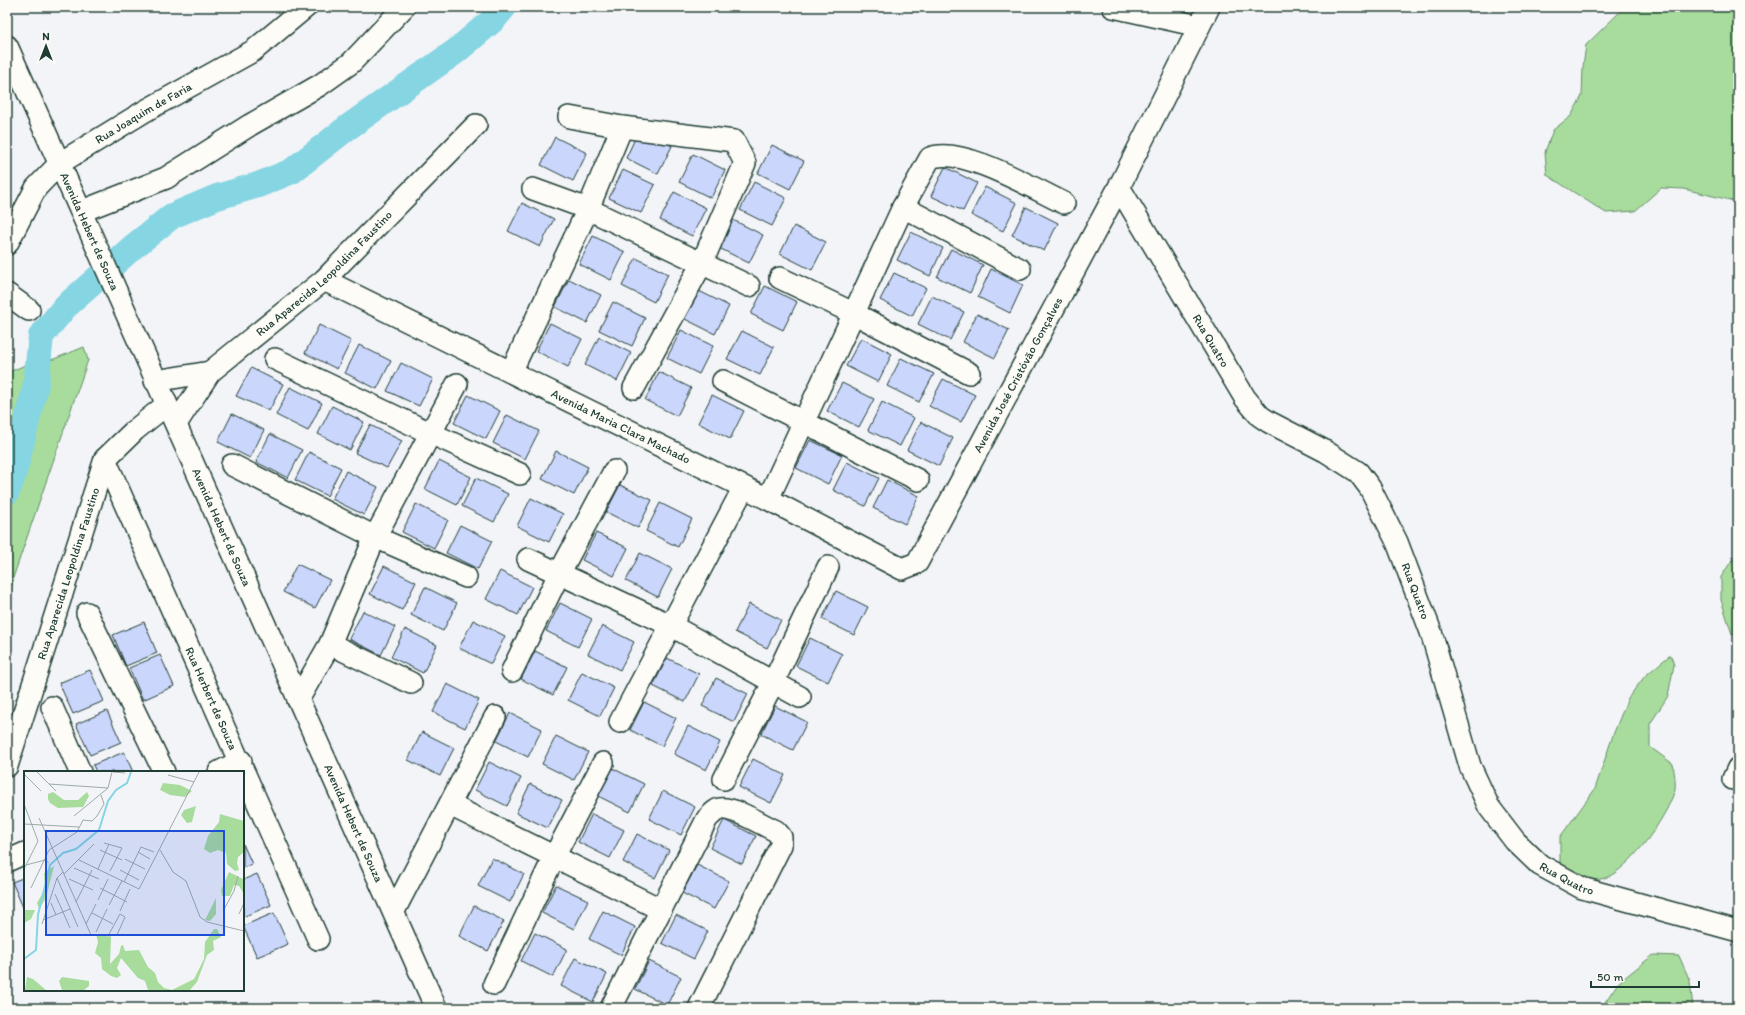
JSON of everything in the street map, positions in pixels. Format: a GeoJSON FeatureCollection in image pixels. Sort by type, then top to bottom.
{"type":"FeatureCollection","features":[{"type":"Feature","properties":{"kind":"street","name":"Rua Joaquim de Faria"},"geometry":{"type":"LineString","coordinates":[[7,244],[36,188],[60,163],[145,111],[253,51],[306,7]]}},
{"type":"Feature","properties":{"kind":"street"},"geometry":{"type":"LineString","coordinates":[[82,211],[166,178],[250,125],[320,85],[351,63],[404,7]]}},
{"type":"Feature","properties":{"kind":"street"},"geometry":{"type":"LineString","coordinates":[[1113,7],[1190,18]]}},
{"type":"Feature","properties":{"kind":"street","name":"Avenida José Cristóvão Gonçalves"},"geometry":{"type":"LineString","coordinates":[[917,563],[1119,187],[1190,18],[1209,7]]}},
{"type":"Feature","properties":{"kind":"street","name":"Avenida Hebert de Souza"},"geometry":{"type":"LineString","coordinates":[[7,46],[82,211],[155,381],[176,424],[436,1008]]}},
{"type":"Feature","properties":{"kind":"street"},"geometry":{"type":"LineString","coordinates":[[569,117],[622,127],[734,142],[745,163],[702,263],[634,388]]}},
{"type":"Feature","properties":{"kind":"street","name":"Rua Aparecida Leopoldina Faustino"},"geometry":{"type":"LineString","coordinates":[[176,424],[210,372],[324,280],[476,126]]}},
{"type":"Feature","properties":{"kind":"street"},"geometry":{"type":"LineString","coordinates":[[511,372],[588,209],[622,127]]}},
{"type":"Feature","properties":{"kind":"street"},"geometry":{"type":"LineString","coordinates":[[768,499],[903,207],[930,158],[938,155],[975,161],[1064,203]]}},
{"type":"Feature","properties":{"kind":"street","name":"Rua Quatro"},"geometry":{"type":"LineString","coordinates":[[1119,187],[1245,398],[1260,416],[1325,451],[1358,472],[1370,488],[1397,542],[1431,632],[1470,766],[1489,807],[1514,841],[1540,865],[1582,888],[1738,931]]}},
{"type":"Feature","properties":{"kind":"street"},"geometry":{"type":"LineString","coordinates":[[533,189],[588,209],[749,286]]}},
{"type":"Feature","properties":{"kind":"street"},"geometry":{"type":"LineString","coordinates":[[903,207],[1020,269]]}},
{"type":"Feature","properties":{"kind":"street"},"geometry":{"type":"LineString","coordinates":[[780,278],[853,313],[969,373]]}},
{"type":"Feature","properties":{"kind":"street","name":"Avenida Maria Clara Machado"},"geometry":{"type":"LineString","coordinates":[[324,280],[744,487],[902,569],[917,563]]}},
{"type":"Feature","properties":{"kind":"street"},"geometry":{"type":"LineString","coordinates":[[7,294],[29,310]]}},
{"type":"Feature","properties":{"kind":"street"},"geometry":{"type":"LineString","coordinates":[[275,359],[520,474]]}},
{"type":"Feature","properties":{"kind":"street"},"geometry":{"type":"LineString","coordinates":[[155,381],[210,372]]}},
{"type":"Feature","properties":{"kind":"street"},"geometry":{"type":"LineString","coordinates":[[723,381],[918,480]]}},
{"type":"Feature","properties":{"kind":"street"},"geometry":{"type":"LineString","coordinates":[[298,700],[330,644],[375,537],[457,384]]}},
{"type":"Feature","properties":{"kind":"street","name":"Rua Aparecida Leopoldina Faustino"},"geometry":{"type":"LineString","coordinates":[[7,766],[105,458],[135,430],[166,405]]}},
{"type":"Feature","properties":{"kind":"street","name":"Rua Herbert de Souza"},"geometry":{"type":"LineString","coordinates":[[105,458],[241,762],[318,939]]}},
{"type":"Feature","properties":{"kind":"street"},"geometry":{"type":"LineString","coordinates":[[232,465],[375,537],[466,577]]}},
{"type":"Feature","properties":{"kind":"street"},"geometry":{"type":"LineString","coordinates":[[512,671],[559,574],[614,471]]}},
{"type":"Feature","properties":{"kind":"street"},"geometry":{"type":"LineString","coordinates":[[620,722],[744,487]]}},
{"type":"Feature","properties":{"kind":"street"},"geometry":{"type":"LineString","coordinates":[[528,558],[559,574],[670,625],[800,697]]}},
{"type":"Feature","properties":{"kind":"street"},"geometry":{"type":"LineString","coordinates":[[724,779],[773,683],[828,567]]}},
{"type":"Feature","properties":{"kind":"street"},"geometry":{"type":"LineString","coordinates":[[87,613],[164,771]]}},
{"type":"Feature","properties":{"kind":"street"},"geometry":{"type":"LineString","coordinates":[[330,644],[411,683]]}},
{"type":"Feature","properties":{"kind":"street"},"geometry":{"type":"LineString","coordinates":[[52,707],[80,771]]}},
{"type":"Feature","properties":{"kind":"street"},"geometry":{"type":"LineString","coordinates":[[394,911],[495,717]]}},
{"type":"Feature","properties":{"kind":"street"},"geometry":{"type":"LineString","coordinates":[[221,771],[241,762]]}},
{"type":"Feature","properties":{"kind":"street"},"geometry":{"type":"LineString","coordinates":[[494,984],[554,857],[603,763]]}},
{"type":"Feature","properties":{"kind":"street"},"geometry":{"type":"LineString","coordinates":[[450,805],[660,908]]}},
{"type":"Feature","properties":{"kind":"street"},"geometry":{"type":"LineString","coordinates":[[611,1008],[660,908],[707,819],[717,810],[725,809],[734,811],[776,831],[781,837],[780,845],[699,1008]]}},
{"type":"Feature","properties":{"kind":"street"},"geometry":{"type":"LineString","coordinates":[[7,860],[24,853]]}},
{"type":"Feature","properties":{"kind":"green space"},"geometry":{"type":"Polygon","coordinates":[[[1625,7],[1738,7],[1738,202],[1684,189],[1661,188],[1635,211],[1606,213],[1547,175],[1545,152],[1553,130],[1571,116],[1582,96],[1583,67],[1586,45],[1625,7]]]}},
{"type":"Feature","properties":{"kind":"green space"},"geometry":{"type":"Polygon","coordinates":[[[84,347],[88,360],[13,578],[7,621],[7,375],[9,372],[30,363],[54,359],[84,347]]]}},
{"type":"Feature","properties":{"kind":"green space"},"geometry":{"type":"Polygon","coordinates":[[[1738,551],[1738,636],[1732,634],[1721,600],[1721,577],[1738,551]]]}},
{"type":"Feature","properties":{"kind":"green space"},"geometry":{"type":"Polygon","coordinates":[[[1669,656],[1671,656],[1674,665],[1668,696],[1650,724],[1650,747],[1673,764],[1675,789],[1665,812],[1657,826],[1637,853],[1615,873],[1605,878],[1594,880],[1560,874],[1560,837],[1595,789],[1613,735],[1628,698],[1645,676],[1669,656]]]}},
{"type":"Feature","properties":{"kind":"green space"},"geometry":{"type":"Polygon","coordinates":[[[1653,955],[1679,956],[1690,981],[1693,1008],[1601,1008],[1618,983],[1653,955]]]}},
{"type":"Feature","properties":{"kind":"building"},"geometry":{"type":"Polygon","coordinates":[[[639,130],[672,146],[658,174],[626,158],[639,130]]]}},
{"type":"Feature","properties":{"kind":"building"},"geometry":{"type":"Polygon","coordinates":[[[555,137],[587,153],[573,181],[541,165],[555,137]]]}},
{"type":"Feature","properties":{"kind":"building"},"geometry":{"type":"Polygon","coordinates":[[[772,145],[804,161],[790,189],[758,173],[772,145]]]}},
{"type":"Feature","properties":{"kind":"building"},"geometry":{"type":"Polygon","coordinates":[[[693,154],[725,170],[711,198],[679,182],[693,154]]]}},
{"type":"Feature","properties":{"kind":"building"},"geometry":{"type":"Polygon","coordinates":[[[945,167],[977,183],[963,211],[931,196],[945,167]]]}},
{"type":"Feature","properties":{"kind":"building"},"geometry":{"type":"Polygon","coordinates":[[[623,170],[655,185],[641,213],[609,198],[623,170]]]}},
{"type":"Feature","properties":{"kind":"building"},"geometry":{"type":"Polygon","coordinates":[[[754,182],[786,198],[772,226],[740,210],[754,182]]]}},
{"type":"Feature","properties":{"kind":"building"},"geometry":{"type":"Polygon","coordinates":[[[985,187],[1017,203],[1003,231],[971,215],[985,187]]]}},
{"type":"Feature","properties":{"kind":"building"},"geometry":{"type":"Polygon","coordinates":[[[674,192],[706,208],[692,236],[660,220],[674,192]]]}},
{"type":"Feature","properties":{"kind":"building"},"geometry":{"type":"Polygon","coordinates":[[[522,203],[554,219],[540,247],[508,231],[522,203]]]}},
{"type":"Feature","properties":{"kind":"building"},"geometry":{"type":"Polygon","coordinates":[[[1026,207],[1058,223],[1044,251],[1012,235],[1026,207]]]}},
{"type":"Feature","properties":{"kind":"building"},"geometry":{"type":"Polygon","coordinates":[[[731,219],[763,235],[749,263],[717,247],[731,219]]]}},
{"type":"Feature","properties":{"kind":"building"},"geometry":{"type":"Polygon","coordinates":[[[794,226],[826,242],[812,270],[780,254],[794,226]]]}},
{"type":"Feature","properties":{"kind":"building"},"geometry":{"type":"Polygon","coordinates":[[[911,232],[943,248],[930,276],[897,260],[911,232]]]}},
{"type":"Feature","properties":{"kind":"building"},"geometry":{"type":"Polygon","coordinates":[[[593,236],[625,252],[611,280],[579,264],[593,236]]]}},
{"type":"Feature","properties":{"kind":"building"},"geometry":{"type":"Polygon","coordinates":[[[951,249],[983,265],[970,293],[937,277],[951,249]]]}},
{"type":"Feature","properties":{"kind":"building"},"geometry":{"type":"Polygon","coordinates":[[[636,258],[668,274],[654,302],[622,286],[636,258]]]}},
{"type":"Feature","properties":{"kind":"building"},"geometry":{"type":"Polygon","coordinates":[[[991,269],[1023,285],[1010,313],[978,297],[991,269]]]}},
{"type":"Feature","properties":{"kind":"building"},"geometry":{"type":"Polygon","coordinates":[[[894,273],[926,288],[912,316],[880,300],[894,273]]]}},
{"type":"Feature","properties":{"kind":"building"},"geometry":{"type":"Polygon","coordinates":[[[569,279],[601,295],[587,323],[555,307],[569,279]]]}},
{"type":"Feature","properties":{"kind":"building"},"geometry":{"type":"Polygon","coordinates":[[[765,286],[797,302],[783,330],[751,314],[765,286]]]}},
{"type":"Feature","properties":{"kind":"building"},"geometry":{"type":"Polygon","coordinates":[[[697,290],[729,306],[715,334],[683,318],[697,290]]]}},
{"type":"Feature","properties":{"kind":"building"},"geometry":{"type":"Polygon","coordinates":[[[932,296],[964,312],[950,340],[918,324],[932,296]]]}},
{"type":"Feature","properties":{"kind":"building"},"geometry":{"type":"Polygon","coordinates":[[[613,302],[645,318],[632,346],[599,330],[613,302]]]}},
{"type":"Feature","properties":{"kind":"building"},"geometry":{"type":"Polygon","coordinates":[[[977,314],[1009,330],[995,358],[963,342],[977,314]]]}},
{"type":"Feature","properties":{"kind":"building"},"geometry":{"type":"Polygon","coordinates":[[[550,323],[582,339],[568,367],[536,351],[550,323]]]}},
{"type":"Feature","properties":{"kind":"building"},"geometry":{"type":"Polygon","coordinates":[[[319,325],[351,341],[337,369],[305,353],[319,325]]]}},
{"type":"Feature","properties":{"kind":"building"},"geometry":{"type":"Polygon","coordinates":[[[681,330],[713,346],[699,374],[667,358],[681,330]]]}},
{"type":"Feature","properties":{"kind":"building"},"geometry":{"type":"Polygon","coordinates":[[[742,331],[774,347],[760,375],[727,359],[742,331]]]}},
{"type":"Feature","properties":{"kind":"building"},"geometry":{"type":"Polygon","coordinates":[[[599,337],[631,353],[617,381],[585,365],[599,337]]]}},
{"type":"Feature","properties":{"kind":"building"},"geometry":{"type":"Polygon","coordinates":[[[861,338],[892,354],[878,382],[846,366],[861,338]]]}},
{"type":"Feature","properties":{"kind":"building"},"geometry":{"type":"Polygon","coordinates":[[[359,345],[391,361],[377,389],[345,373],[359,345]]]}},
{"type":"Feature","properties":{"kind":"building"},"geometry":{"type":"Polygon","coordinates":[[[901,358],[934,374],[919,402],[887,386],[901,358]]]}},
{"type":"Feature","properties":{"kind":"building"},"geometry":{"type":"Polygon","coordinates":[[[401,363],[433,379],[419,406],[387,391],[401,363]]]}},
{"type":"Feature","properties":{"kind":"building"},"geometry":{"type":"Polygon","coordinates":[[[251,368],[283,384],[269,411],[236,396],[251,368]]]}},
{"type":"Feature","properties":{"kind":"building"},"geometry":{"type":"Polygon","coordinates":[[[659,372],[691,388],[677,416],[645,400],[659,372]]]}},
{"type":"Feature","properties":{"kind":"building"},"geometry":{"type":"Polygon","coordinates":[[[943,379],[975,395],[961,422],[929,406],[943,379]]]}},
{"type":"Feature","properties":{"kind":"building"},"geometry":{"type":"Polygon","coordinates":[[[842,383],[874,399],[859,427],[827,411],[842,383]]]}},
{"type":"Feature","properties":{"kind":"building"},"geometry":{"type":"Polygon","coordinates":[[[290,387],[322,403],[308,431],[276,415],[290,387]]]}},
{"type":"Feature","properties":{"kind":"building"},"geometry":{"type":"Polygon","coordinates":[[[468,395],[500,411],[486,439],[454,423],[468,395]]]}},
{"type":"Feature","properties":{"kind":"building"},"geometry":{"type":"Polygon","coordinates":[[[712,395],[744,411],[730,439],[698,423],[712,395]]]}},
{"type":"Feature","properties":{"kind":"building"},"geometry":{"type":"Polygon","coordinates":[[[882,402],[914,418],[900,446],[868,430],[882,402]]]}},
{"type":"Feature","properties":{"kind":"building"},"geometry":{"type":"Polygon","coordinates":[[[332,406],[364,422],[350,450],[318,434],[332,406]]]}},
{"type":"Feature","properties":{"kind":"building"},"geometry":{"type":"Polygon","coordinates":[[[232,414],[264,430],[250,458],[218,442],[232,414]]]}},
{"type":"Feature","properties":{"kind":"building"},"geometry":{"type":"Polygon","coordinates":[[[507,415],[539,431],[525,459],[493,443],[507,415]]]}},
{"type":"Feature","properties":{"kind":"building"},"geometry":{"type":"Polygon","coordinates":[[[921,422],[953,438],[939,466],[907,450],[921,422]]]}},
{"type":"Feature","properties":{"kind":"building"},"geometry":{"type":"Polygon","coordinates":[[[370,425],[402,441],[387,468],[355,453],[370,425]]]}},
{"type":"Feature","properties":{"kind":"building"},"geometry":{"type":"Polygon","coordinates":[[[270,434],[302,450],[288,478],[256,462],[270,434]]]}},
{"type":"Feature","properties":{"kind":"building"},"geometry":{"type":"Polygon","coordinates":[[[810,440],[842,455],[828,484],[796,468],[810,440]]]}},
{"type":"Feature","properties":{"kind":"building"},"geometry":{"type":"Polygon","coordinates":[[[556,451],[588,467],[574,495],[542,479],[556,451]]]}},
{"type":"Feature","properties":{"kind":"building"},"geometry":{"type":"Polygon","coordinates":[[[309,452],[341,468],[327,496],[295,480],[309,452]]]}},
{"type":"Feature","properties":{"kind":"building"},"geometry":{"type":"Polygon","coordinates":[[[439,461],[471,477],[457,505],[425,489],[439,461]]]}},
{"type":"Feature","properties":{"kind":"building"},"geometry":{"type":"Polygon","coordinates":[[[847,462],[879,478],[865,506],[833,490],[847,462]]]}},
{"type":"Feature","properties":{"kind":"building"},"geometry":{"type":"Polygon","coordinates":[[[346,471],[378,487],[364,515],[332,499],[346,471]]]}},
{"type":"Feature","properties":{"kind":"building"},"geometry":{"type":"Polygon","coordinates":[[[476,478],[508,494],[494,522],[462,506],[476,478]]]}},
{"type":"Feature","properties":{"kind":"building"},"geometry":{"type":"Polygon","coordinates":[[[887,480],[919,496],[905,524],[873,508],[887,480]]]}},
{"type":"Feature","properties":{"kind":"building"},"geometry":{"type":"Polygon","coordinates":[[[620,485],[652,500],[638,528],[606,512],[620,485]]]}},
{"type":"Feature","properties":{"kind":"building"},"geometry":{"type":"Polygon","coordinates":[[[531,498],[563,514],[549,542],[517,526],[531,498]]]}},
{"type":"Feature","properties":{"kind":"building"},"geometry":{"type":"Polygon","coordinates":[[[660,503],[692,519],[678,547],[646,531],[660,503]]]}},
{"type":"Feature","properties":{"kind":"building"},"geometry":{"type":"Polygon","coordinates":[[[416,504],[448,520],[434,548],[402,532],[416,504]]]}},
{"type":"Feature","properties":{"kind":"building"},"geometry":{"type":"Polygon","coordinates":[[[460,525],[492,541],[478,569],[446,553],[460,525]]]}},
{"type":"Feature","properties":{"kind":"building"},"geometry":{"type":"Polygon","coordinates":[[[596,533],[628,548],[614,576],[582,560],[596,533]]]}},
{"type":"Feature","properties":{"kind":"building"},"geometry":{"type":"Polygon","coordinates":[[[640,553],[672,569],[658,597],[626,581],[640,553]]]}},
{"type":"Feature","properties":{"kind":"building"},"geometry":{"type":"Polygon","coordinates":[[[297,564],[330,580],[315,608],[283,592],[297,564]]]}},
{"type":"Feature","properties":{"kind":"building"},"geometry":{"type":"Polygon","coordinates":[[[384,566],[416,582],[402,610],[370,594],[384,566]]]}},
{"type":"Feature","properties":{"kind":"building"},"geometry":{"type":"Polygon","coordinates":[[[500,571],[532,587],[518,615],[486,599],[500,571]]]}},
{"type":"Feature","properties":{"kind":"building"},"geometry":{"type":"Polygon","coordinates":[[[425,587],[457,603],[443,631],[411,615],[425,587]]]}},
{"type":"Feature","properties":{"kind":"building"},"geometry":{"type":"Polygon","coordinates":[[[836,591],[868,607],[854,635],[822,619],[836,591]]]}},
{"type":"Feature","properties":{"kind":"building"},"geometry":{"type":"Polygon","coordinates":[[[560,603],[592,619],[578,647],[546,631],[560,603]]]}},
{"type":"Feature","properties":{"kind":"building"},"geometry":{"type":"Polygon","coordinates":[[[749,604],[781,620],[767,648],[735,632],[749,604]]]}},
{"type":"Feature","properties":{"kind":"building"},"geometry":{"type":"Polygon","coordinates":[[[363,611],[395,627],[381,655],[349,639],[363,611]]]}},
{"type":"Feature","properties":{"kind":"building"},"geometry":{"type":"Polygon","coordinates":[[[473,620],[505,636],[491,664],[459,648],[473,620]]]}},
{"type":"Feature","properties":{"kind":"building"},"geometry":{"type":"Polygon","coordinates":[[[144,622],[157,653],[126,666],[113,635],[144,622]]]}},
{"type":"Feature","properties":{"kind":"building"},"geometry":{"type":"Polygon","coordinates":[[[602,626],[634,642],[620,670],[588,654],[602,626]]]}},
{"type":"Feature","properties":{"kind":"building"},"geometry":{"type":"Polygon","coordinates":[[[405,629],[437,645],[423,673],[391,657],[405,629]]]}},
{"type":"Feature","properties":{"kind":"building"},"geometry":{"type":"Polygon","coordinates":[[[810,638],[842,654],[828,682],[796,666],[810,638]]]}},
{"type":"Feature","properties":{"kind":"building"},"geometry":{"type":"Polygon","coordinates":[[[535,651],[567,667],[553,695],[521,679],[535,651]]]}},
{"type":"Feature","properties":{"kind":"building"},"geometry":{"type":"Polygon","coordinates":[[[160,655],[174,686],[143,700],[129,668],[160,655]]]}},
{"type":"Feature","properties":{"kind":"building"},"geometry":{"type":"Polygon","coordinates":[[[667,658],[699,674],[685,702],[653,686],[667,658]]]}},
{"type":"Feature","properties":{"kind":"building"},"geometry":{"type":"Polygon","coordinates":[[[90,670],[104,701],[73,714],[59,683],[90,670]]]}},
{"type":"Feature","properties":{"kind":"building"},"geometry":{"type":"Polygon","coordinates":[[[582,672],[614,688],[600,716],[568,700],[582,672]]]}},
{"type":"Feature","properties":{"kind":"building"},"geometry":{"type":"Polygon","coordinates":[[[716,678],[748,694],[734,722],[702,706],[716,678]]]}},
{"type":"Feature","properties":{"kind":"building"},"geometry":{"type":"Polygon","coordinates":[[[447,684],[479,700],[465,728],[433,712],[447,684]]]}},
{"type":"Feature","properties":{"kind":"building"},"geometry":{"type":"Polygon","coordinates":[[[644,702],[676,718],[662,746],[630,730],[644,702]]]}},
{"type":"Feature","properties":{"kind":"building"},"geometry":{"type":"Polygon","coordinates":[[[775,706],[807,722],[793,750],[761,734],[775,706]]]}},
{"type":"Feature","properties":{"kind":"building"},"geometry":{"type":"Polygon","coordinates":[[[107,711],[121,742],[90,755],[76,724],[107,711]]]}},
{"type":"Feature","properties":{"kind":"building"},"geometry":{"type":"Polygon","coordinates":[[[510,713],[542,729],[528,757],[496,741],[510,713]]]}},
{"type":"Feature","properties":{"kind":"building"},"geometry":{"type":"Polygon","coordinates":[[[688,726],[720,742],[706,770],[674,754],[688,726]]]}},
{"type":"Feature","properties":{"kind":"building"},"geometry":{"type":"Polygon","coordinates":[[[422,732],[454,748],[440,776],[408,760],[422,732]]]}},
{"type":"Feature","properties":{"kind":"building"},"geometry":{"type":"Polygon","coordinates":[[[556,736],[588,752],[574,780],[542,764],[556,736]]]}},
{"type":"Feature","properties":{"kind":"building"},"geometry":{"type":"Polygon","coordinates":[[[124,752],[133,771],[96,771],[93,765],[124,752]]]}},
{"type":"Feature","properties":{"kind":"building"},"geometry":{"type":"Polygon","coordinates":[[[753,759],[785,775],[771,803],[739,787],[753,759]]]}},
{"type":"Feature","properties":{"kind":"building"},"geometry":{"type":"Polygon","coordinates":[[[489,762],[521,778],[507,806],[475,790],[489,762]]]}},
{"type":"Feature","properties":{"kind":"building"},"geometry":{"type":"Polygon","coordinates":[[[612,768],[644,784],[630,812],[598,796],[612,768]]]}},
{"type":"Feature","properties":{"kind":"building"},"geometry":{"type":"Polygon","coordinates":[[[530,784],[562,800],[548,828],[516,813],[530,784]]]}},
{"type":"Feature","properties":{"kind":"building"},"geometry":{"type":"Polygon","coordinates":[[[663,791],[695,807],[681,835],[649,819],[663,791]]]}},
{"type":"Feature","properties":{"kind":"building"},"geometry":{"type":"Polygon","coordinates":[[[592,814],[624,830],[610,858],[578,842],[592,814]]]}},
{"type":"Feature","properties":{"kind":"building"},"geometry":{"type":"Polygon","coordinates":[[[724,820],[756,836],[742,864],[710,848],[724,820]]]}},
{"type":"Feature","properties":{"kind":"building"},"geometry":{"type":"Polygon","coordinates":[[[637,834],[669,850],[655,878],[623,862],[637,834]]]}},
{"type":"Feature","properties":{"kind":"building"},"geometry":{"type":"Polygon","coordinates":[[[244,846],[252,864],[244,868],[244,846]]]}},
{"type":"Feature","properties":{"kind":"building"},"geometry":{"type":"Polygon","coordinates":[[[492,858],[524,874],[510,902],[478,886],[492,858]]]}},
{"type":"Feature","properties":{"kind":"building"},"geometry":{"type":"Polygon","coordinates":[[[697,865],[729,881],[714,909],[682,893],[697,865]]]}},
{"type":"Feature","properties":{"kind":"building"},"geometry":{"type":"Polygon","coordinates":[[[257,874],[271,905],[244,917],[244,880],[257,874]]]}},
{"type":"Feature","properties":{"kind":"building"},"geometry":{"type":"Polygon","coordinates":[[[24,877],[24,910],[12,882],[24,877]]]}},
{"type":"Feature","properties":{"kind":"building"},"geometry":{"type":"Polygon","coordinates":[[[556,885],[588,900],[574,929],[542,913],[556,885]]]}},
{"type":"Feature","properties":{"kind":"building"},"geometry":{"type":"Polygon","coordinates":[[[474,906],[504,921],[488,951],[459,936],[474,906]]]}},
{"type":"Feature","properties":{"kind":"building"},"geometry":{"type":"Polygon","coordinates":[[[603,911],[635,927],[621,955],[589,939],[603,911]]]}},
{"type":"Feature","properties":{"kind":"building"},"geometry":{"type":"Polygon","coordinates":[[[274,913],[288,944],[257,957],[244,926],[274,913]]]}},
{"type":"Feature","properties":{"kind":"building"},"geometry":{"type":"Polygon","coordinates":[[[676,915],[708,931],[694,959],[662,943],[676,915]]]}},
{"type":"Feature","properties":{"kind":"building"},"geometry":{"type":"Polygon","coordinates":[[[535,933],[567,949],[553,977],[521,961],[535,933]]]}},
{"type":"Feature","properties":{"kind":"building"},"geometry":{"type":"Polygon","coordinates":[[[575,958],[607,974],[593,1002],[561,986],[575,958]]]}},
{"type":"Feature","properties":{"kind":"building"},"geometry":{"type":"Polygon","coordinates":[[[649,961],[681,977],[667,1005],[635,989],[649,961]]]}},
{"type":"Feature","properties":{"kind":"waterway"},"geometry":{"type":"LineString","coordinates":[[7,492],[14,473],[36,384],[41,336],[65,307],[133,247],[172,216],[217,197],[258,185],[292,171],[347,128],[455,52],[493,20],[504,7]]}}]}
